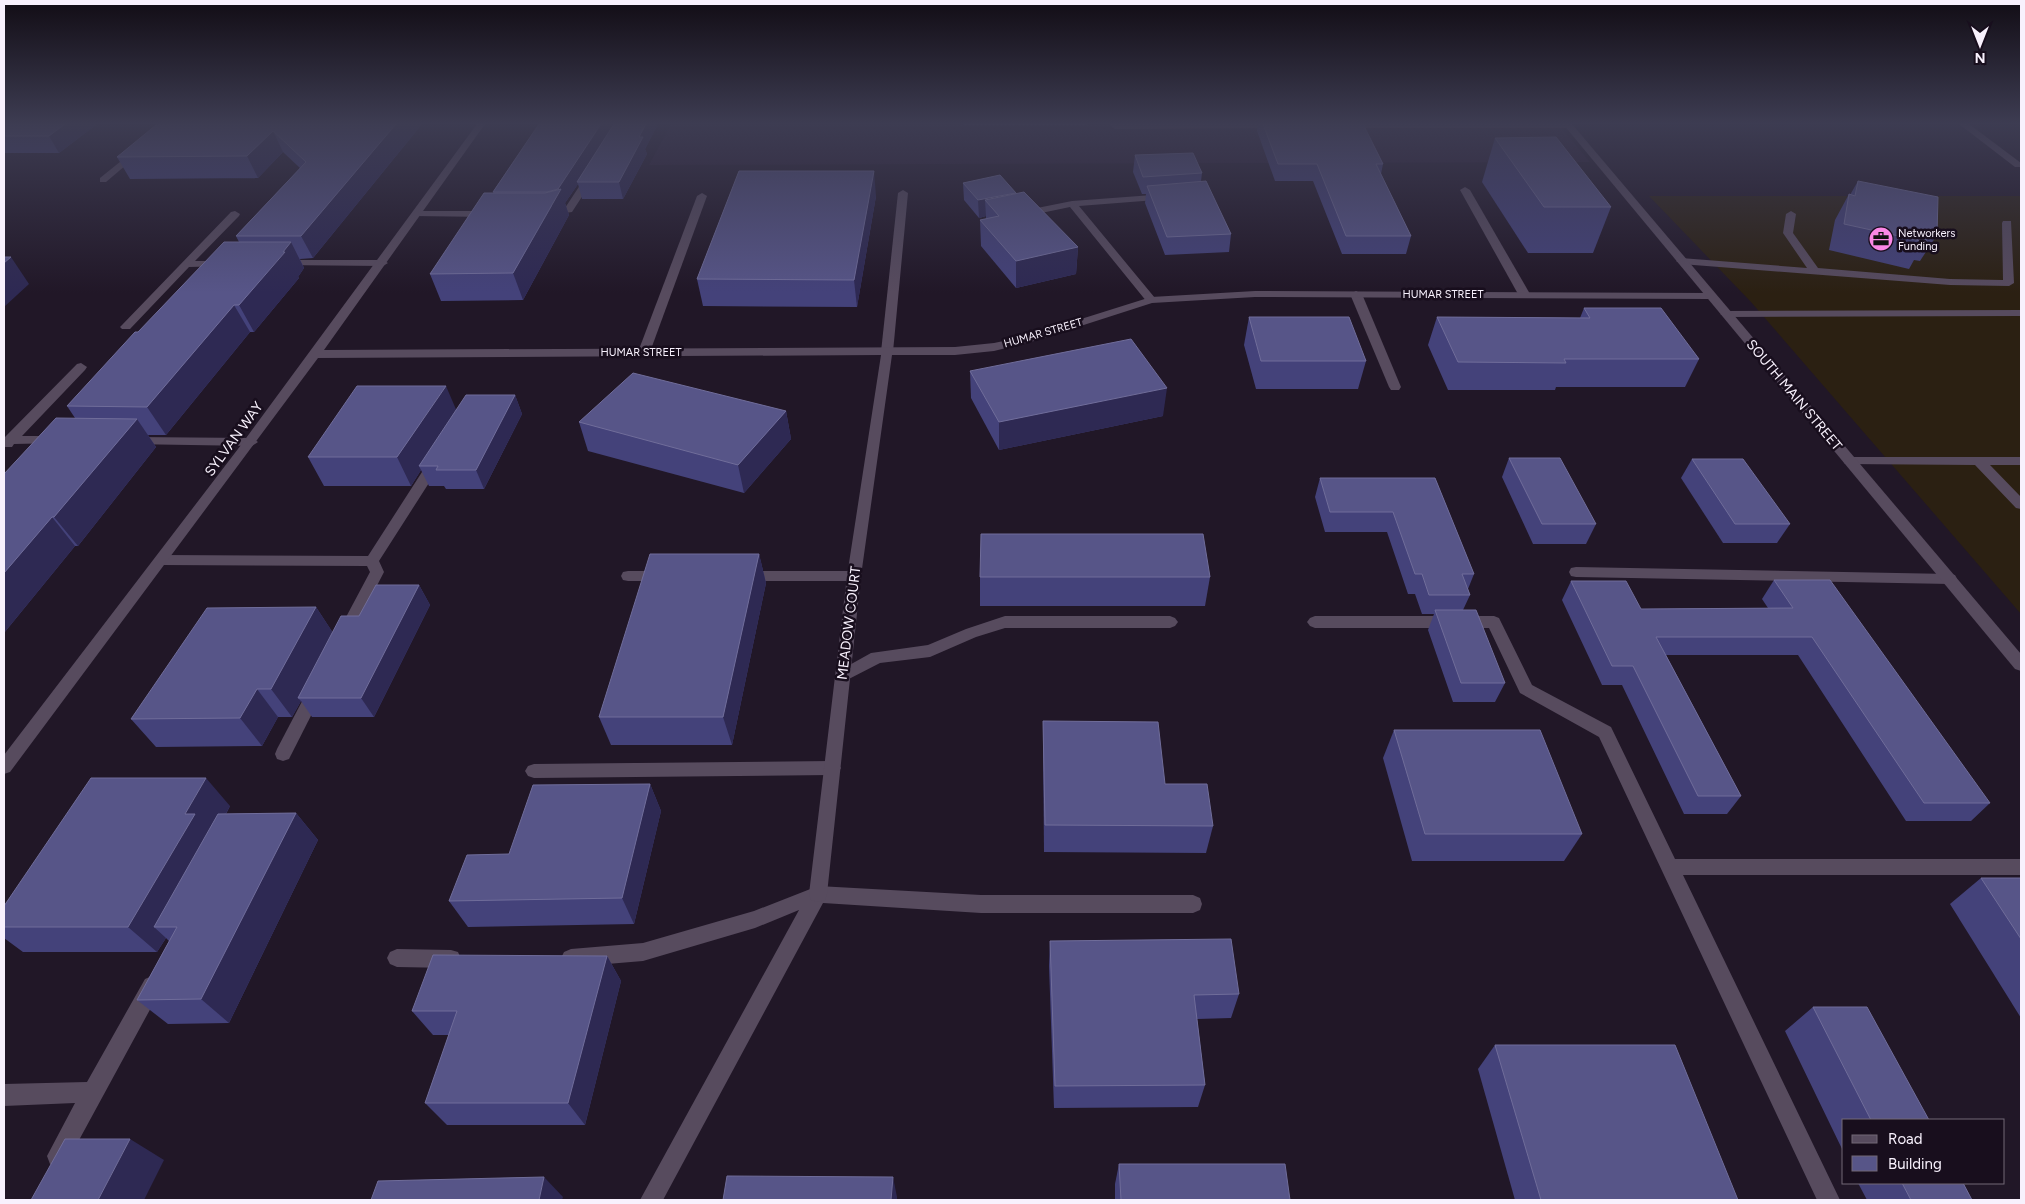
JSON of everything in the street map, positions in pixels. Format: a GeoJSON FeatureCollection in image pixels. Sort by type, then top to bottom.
{"type":"FeatureCollection","features":[{"type":"Feature","properties":{"kind":"street","name":"SYLVAN WAY"},"geometry":{"type":"LineString","coordinates":[[4,768],[252,442],[441,180]]}},
{"type":"Feature","properties":{"kind":"street"},"geometry":{"type":"LineString","coordinates":[[534,214],[553,214],[568,210],[587,180]]}},
{"type":"Feature","properties":{"kind":"street","name":"SOUTH MAIN STREET"},"geometry":{"type":"LineString","coordinates":[[1614,180],[2021,665]]}},
{"type":"Feature","properties":{"kind":"street"},"geometry":{"type":"LineString","coordinates":[[1465,190],[1524,294]]}},
{"type":"Feature","properties":{"kind":"street","name":"MEADOW COURT"},"geometry":{"type":"LineString","coordinates":[[818,894],[854,576],[887,352],[904,193]]}},
{"type":"Feature","properties":{"kind":"street"},"geometry":{"type":"LineString","coordinates":[[644,352],[702,196]]}},
{"type":"Feature","properties":{"kind":"street"},"geometry":{"type":"LineString","coordinates":[[1015,215],[1072,204],[1180,196]]}},
{"type":"Feature","properties":{"kind":"street"},"geometry":{"type":"LineString","coordinates":[[1072,204],[1151,300]]}},
{"type":"Feature","properties":{"kind":"street"},"geometry":{"type":"LineString","coordinates":[[126,327],[235,214]]}},
{"type":"Feature","properties":{"kind":"street"},"geometry":{"type":"LineString","coordinates":[[417,214],[504,214]]}},
{"type":"Feature","properties":{"kind":"street"},"geometry":{"type":"LineString","coordinates":[[1791,214],[1788,232],[1814,270]]}},
{"type":"Feature","properties":{"kind":"street"},"geometry":{"type":"LineString","coordinates":[[1681,261],[1950,282],[2009,283],[2007,223]]}},
{"type":"Feature","properties":{"kind":"street"},"geometry":{"type":"LineString","coordinates":[[275,263],[383,263]]}},
{"type":"Feature","properties":{"kind":"street"},"geometry":{"type":"LineString","coordinates":[[186,264],[235,264]]}},
{"type":"Feature","properties":{"kind":"street","name":"HUMAR STREET"},"geometry":{"type":"LineString","coordinates":[[314,354],[955,351],[994,347],[1030,339],[1151,300],[1255,294],[1710,296]]}},
{"type":"Feature","properties":{"kind":"street"},"geometry":{"type":"LineString","coordinates":[[1356,294],[1395,387]]}},
{"type":"Feature","properties":{"kind":"street"},"geometry":{"type":"LineString","coordinates":[[1726,314],[2021,313]]}},
{"type":"Feature","properties":{"kind":"street"},"geometry":{"type":"LineString","coordinates":[[7,444],[81,367]]}},
{"type":"Feature","properties":{"kind":"street"},"geometry":{"type":"LineString","coordinates":[[7,444],[68,440]]}},
{"type":"Feature","properties":{"kind":"street"},"geometry":{"type":"LineString","coordinates":[[117,441],[252,442]]}},
{"type":"Feature","properties":{"kind":"street"},"geometry":{"type":"LineString","coordinates":[[372,561],[445,447]]}},
{"type":"Feature","properties":{"kind":"street"},"geometry":{"type":"LineString","coordinates":[[1850,461],[2021,461]]}},
{"type":"Feature","properties":{"kind":"street"},"geometry":{"type":"LineString","coordinates":[[1980,462],[2021,505]]}},
{"type":"Feature","properties":{"kind":"street"},"geometry":{"type":"LineString","coordinates":[[162,560],[372,561]]}},
{"type":"Feature","properties":{"kind":"street"},"geometry":{"type":"LineString","coordinates":[[336,650],[377,572],[372,561]]}},
{"type":"Feature","properties":{"kind":"street"},"geometry":{"type":"LineString","coordinates":[[1576,572],[1950,579]]}},
{"type":"Feature","properties":{"kind":"street"},"geometry":{"type":"LineString","coordinates":[[628,576],[677,576]]}},
{"type":"Feature","properties":{"kind":"street"},"geometry":{"type":"LineString","coordinates":[[726,576],[854,576]]}},
{"type":"Feature","properties":{"kind":"street"},"geometry":{"type":"LineString","coordinates":[[843,676],[877,657],[930,651],[971,633],[1005,622],[1170,622]]}},
{"type":"Feature","properties":{"kind":"street"},"geometry":{"type":"LineString","coordinates":[[1315,622],[1494,622],[1526,689],[1605,732],[1829,1200]]}},
{"type":"Feature","properties":{"kind":"street"},"geometry":{"type":"LineString","coordinates":[[283,754],[323,676]]}},
{"type":"Feature","properties":{"kind":"street"},"geometry":{"type":"LineString","coordinates":[[534,771],[832,768]]}},
{"type":"Feature","properties":{"kind":"street"},"geometry":{"type":"LineString","coordinates":[[1670,867],[2021,868]]}},
{"type":"Feature","properties":{"kind":"street"},"geometry":{"type":"LineString","coordinates":[[651,1200],[818,894]]}},
{"type":"Feature","properties":{"kind":"street"},"geometry":{"type":"LineString","coordinates":[[556,959],[643,952],[755,919],[818,894],[982,904],[1193,904]]}},
{"type":"Feature","properties":{"kind":"street"},"geometry":{"type":"LineString","coordinates":[[397,958],[467,959]]}},
{"type":"Feature","properties":{"kind":"street"},"geometry":{"type":"LineString","coordinates":[[47,1175],[161,970]]}},
{"type":"Feature","properties":{"kind":"street"},"geometry":{"type":"LineString","coordinates":[[4,1095],[93,1092]]}},
{"type":"Feature","properties":{"kind":"shaded area"},"geometry":{"type":"Polygon","coordinates":[[[1649,196],[2021,196],[2021,614],[1751,302],[1649,196]]]}},
{"type":"Feature","properties":{"kind":"building"},"geometry":{"type":"Polygon","coordinates":[[[289,180],[348,180],[301,236],[236,236],[289,180]]]}},
{"type":"Feature","properties":{"kind":"building"},"geometry":{"type":"Polygon","coordinates":[[[501,180],[564,180],[558,189],[547,192],[493,192],[501,180]]]}},
{"type":"Feature","properties":{"kind":"building"},"geometry":{"type":"Polygon","coordinates":[[[578,180],[620,180],[619,182],[577,182],[578,180]]]}},
{"type":"Feature","properties":{"kind":"building"},"geometry":{"type":"Polygon","coordinates":[[[735,180],[872,180],[854,280],[697,279],[735,180]]]}},
{"type":"Feature","properties":{"kind":"building"},"geometry":{"type":"Polygon","coordinates":[[[976,180],[1005,180],[1016,193],[978,200],[963,183],[976,180]]]}},
{"type":"Feature","properties":{"kind":"building"},"geometry":{"type":"Polygon","coordinates":[[[1324,180],[1384,180],[1411,236],[1346,236],[1324,180]]]}},
{"type":"Feature","properties":{"kind":"building"},"geometry":{"type":"Polygon","coordinates":[[[1525,180],[1590,180],[1611,207],[1544,207],[1525,180]]]}},
{"type":"Feature","properties":{"kind":"building"},"geometry":{"type":"Polygon","coordinates":[[[1206,181],[1231,234],[1167,237],[1147,186],[1206,181]]]}},
{"type":"Feature","properties":{"kind":"building"},"geometry":{"type":"Polygon","coordinates":[[[1858,181],[1938,197],[1937,235],[1926,233],[1926,242],[1844,224],[1849,194],[1855,196],[1858,181]]]}},
{"type":"Feature","properties":{"kind":"building"},"geometry":{"type":"Polygon","coordinates":[[[561,189],[513,273],[430,274],[484,193],[545,193],[561,189]]]}},
{"type":"Feature","properties":{"kind":"building"},"geometry":{"type":"Polygon","coordinates":[[[1024,192],[1078,247],[1016,261],[980,220],[999,216],[985,200],[1024,192]]]}},
{"type":"Feature","properties":{"kind":"building"},"geometry":{"type":"Polygon","coordinates":[[[224,242],[291,242],[283,252],[285,252],[239,305],[234,305],[147,407],[67,406],[135,332],[138,332],[224,242]]]}},
{"type":"Feature","properties":{"kind":"building"},"geometry":{"type":"Polygon","coordinates":[[[4,257],[11,257],[4,263],[4,257]]]}},
{"type":"Feature","properties":{"kind":"building"},"geometry":{"type":"Polygon","coordinates":[[[1584,308],[1661,308],[1699,359],[1564,359],[1566,363],[1458,362],[1437,317],[1590,318],[1584,308]]]}},
{"type":"Feature","properties":{"kind":"building"},"geometry":{"type":"Polygon","coordinates":[[[1249,317],[1349,317],[1366,361],[1261,361],[1249,317]]]}},
{"type":"Feature","properties":{"kind":"building"},"geometry":{"type":"Polygon","coordinates":[[[1131,339],[1167,388],[999,422],[970,371],[1131,339]]]}},
{"type":"Feature","properties":{"kind":"building"},"geometry":{"type":"Polygon","coordinates":[[[633,373],[786,411],[738,465],[579,422],[633,373]]]}},
{"type":"Feature","properties":{"kind":"building"},"geometry":{"type":"Polygon","coordinates":[[[357,386],[446,386],[397,457],[308,457],[357,386]]]}},
{"type":"Feature","properties":{"kind":"building"},"geometry":{"type":"Polygon","coordinates":[[[466,395],[515,395],[476,470],[436,470],[438,466],[419,466],[466,395]]]}},
{"type":"Feature","properties":{"kind":"building"},"geometry":{"type":"Polygon","coordinates":[[[56,418],[137,419],[4,573],[4,474],[56,418]]]}},
{"type":"Feature","properties":{"kind":"building"},"geometry":{"type":"Polygon","coordinates":[[[1509,458],[1560,458],[1596,524],[1542,524],[1509,458]]]}},
{"type":"Feature","properties":{"kind":"building"},"geometry":{"type":"Polygon","coordinates":[[[1692,459],[1743,459],[1790,524],[1735,524],[1692,459]]]}},
{"type":"Feature","properties":{"kind":"building"},"geometry":{"type":"Polygon","coordinates":[[[1320,478],[1435,478],[1474,574],[1462,574],[1470,595],[1429,595],[1422,574],[1415,574],[1393,512],[1330,512],[1320,478]]]}},
{"type":"Feature","properties":{"kind":"building"},"geometry":{"type":"Polygon","coordinates":[[[981,534],[1203,534],[1210,577],[980,577],[981,534]]]}},
{"type":"Feature","properties":{"kind":"building"},"geometry":{"type":"Polygon","coordinates":[[[650,554],[759,554],[723,717],[599,717],[650,554]]]}},
{"type":"Feature","properties":{"kind":"building"},"geometry":{"type":"Polygon","coordinates":[[[1774,580],[1830,580],[1990,803],[1924,803],[1812,637],[1656,637],[1741,796],[1698,796],[1633,666],[1612,666],[1571,581],[1626,581],[1641,609],[1793,608],[1774,580]]]}},
{"type":"Feature","properties":{"kind":"building"},"geometry":{"type":"Polygon","coordinates":[[[376,585],[419,585],[361,698],[298,698],[341,616],[359,616],[376,585]]]}},
{"type":"Feature","properties":{"kind":"building"},"geometry":{"type":"Polygon","coordinates":[[[316,607],[271,689],[257,689],[240,718],[131,719],[207,608],[316,607]]]}},
{"type":"Feature","properties":{"kind":"building"},"geometry":{"type":"Polygon","coordinates":[[[1435,610],[1476,610],[1505,683],[1461,683],[1435,610]]]}},
{"type":"Feature","properties":{"kind":"building"},"geometry":{"type":"Polygon","coordinates":[[[1043,721],[1158,722],[1165,784],[1207,784],[1213,826],[1045,825],[1043,721]]]}},
{"type":"Feature","properties":{"kind":"building"},"geometry":{"type":"Polygon","coordinates":[[[1394,730],[1540,730],[1582,834],[1425,834],[1394,730]]]}},
{"type":"Feature","properties":{"kind":"building"},"geometry":{"type":"Polygon","coordinates":[[[91,778],[206,778],[185,814],[195,814],[128,927],[4,927],[4,906],[91,778]]]}},
{"type":"Feature","properties":{"kind":"building"},"geometry":{"type":"Polygon","coordinates":[[[650,784],[622,898],[449,901],[467,855],[509,854],[533,785],[650,784]]]}},
{"type":"Feature","properties":{"kind":"building"},"geometry":{"type":"Polygon","coordinates":[[[296,813],[201,999],[137,1000],[177,927],[154,927],[218,814],[296,813]]]}},
{"type":"Feature","properties":{"kind":"building"},"geometry":{"type":"Polygon","coordinates":[[[1981,878],[2021,878],[2021,939],[1981,878]]]}},
{"type":"Feature","properties":{"kind":"building"},"geometry":{"type":"Polygon","coordinates":[[[1231,939],[1239,994],[1194,995],[1205,1085],[1055,1086],[1050,941],[1231,939]]]}},
{"type":"Feature","properties":{"kind":"building"},"geometry":{"type":"Polygon","coordinates":[[[433,955],[607,956],[568,1103],[425,1103],[457,1011],[412,1011],[433,955]]]}},
{"type":"Feature","properties":{"kind":"building"},"geometry":{"type":"Polygon","coordinates":[[[1813,1007],[1867,1007],[1928,1119],[1870,1119],[1813,1007]]]}},
{"type":"Feature","properties":{"kind":"building"},"geometry":{"type":"Polygon","coordinates":[[[1495,1045],[1675,1045],[1738,1200],[1541,1200],[1495,1045]]]}},
{"type":"Feature","properties":{"kind":"building"},"geometry":{"type":"Polygon","coordinates":[[[65,1139],[130,1139],[98,1200],[31,1200],[65,1139]]]}},
{"type":"Feature","properties":{"kind":"building"},"geometry":{"type":"Polygon","coordinates":[[[1119,1164],[1285,1164],[1290,1200],[1121,1200],[1119,1164]]]}},
{"type":"Feature","properties":{"kind":"building"},"geometry":{"type":"Polygon","coordinates":[[[727,1176],[893,1177],[891,1200],[723,1200],[727,1176]]]}},
{"type":"Feature","properties":{"kind":"building"},"geometry":{"type":"Polygon","coordinates":[[[544,1177],[539,1200],[371,1200],[378,1181],[544,1177]]]}},
{"type":"Feature","properties":{"kind":"building"},"geometry":{"type":"Polygon","coordinates":[[[1903,1184],[1964,1184],[1972,1200],[1911,1200],[1903,1184]]]}},
{"type":"Feature","properties":{"kind":"place","name":"Networkers Funding"},"geometry":{"type":"Point","coordinates":[1881,239]}}]}
